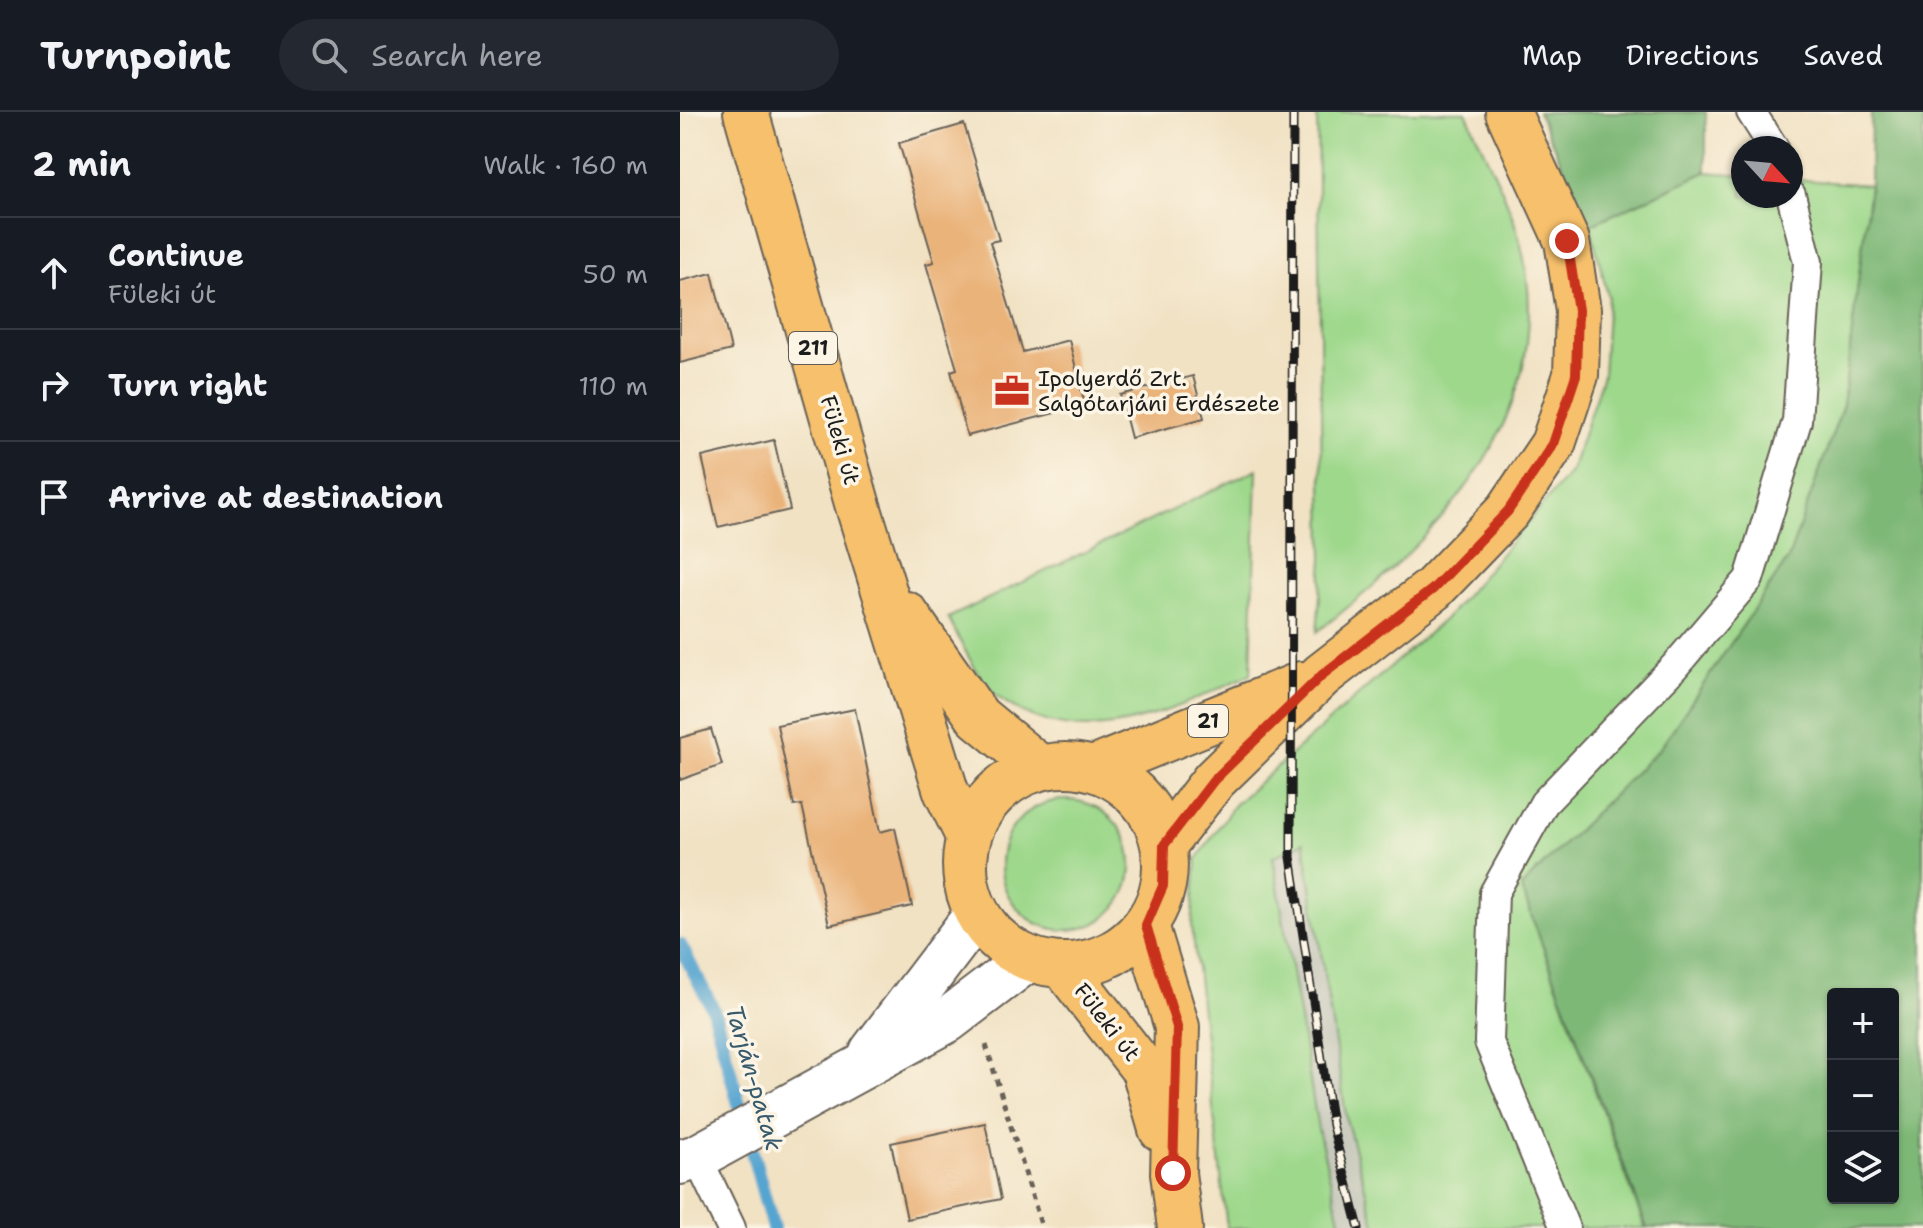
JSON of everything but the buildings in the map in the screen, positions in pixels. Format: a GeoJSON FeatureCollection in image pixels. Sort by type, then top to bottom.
{"type":"FeatureCollection","features":[{"type":"Feature","properties":{"kind":"main road","name":"Füleki út"},"geometry":{"type":"LineString","coordinates":[[746,112],[857,503],[946,791],[968,836]]}},
{"type":"Feature","properties":{"kind":"main road","name":"21"},"geometry":{"type":"LineString","coordinates":[[1164,845],[1214,780],[1322,675],[1433,589],[1508,511],[1553,444],[1576,375],[1578,310],[1567,241],[1508,112]]}},
{"type":"Feature","properties":{"kind":"main road","name":"Füleki út"},"geometry":{"type":"LineString","coordinates":[[884,583],[978,717],[1039,767]]}},
{"type":"Feature","properties":{"kind":"main road","name":"21"},"geometry":{"type":"LineString","coordinates":[[1095,768],[1322,675]]}},
{"type":"Feature","properties":{"kind":"main road","name":"Füleki út"},"geometry":{"type":"LineString","coordinates":[[1045,962],[1087,963],[1109,955],[1146,925],[1163,886],[1164,845],[1157,824],[1132,789],[1095,768],[1067,764],[1039,767],[1008,782],[984,806],[968,836],[965,876],[977,914],[999,941],[1045,962],[1144,1070],[1173,1173],[1180,1228]]}},
{"type":"Feature","properties":{"kind":"main road","name":"Füleki út"},"geometry":{"type":"LineString","coordinates":[[1146,925],[1177,1027],[1173,1173]]}},
{"type":"Feature","properties":{"kind":"street"},"geometry":{"type":"LineString","coordinates":[[860,1066],[934,975],[977,914]]}},
{"type":"Feature","properties":{"kind":"street"},"geometry":{"type":"LineString","coordinates":[[715,1146],[948,1020],[972,1002],[1045,962]]}},
{"type":"Feature","properties":{"kind":"lane"},"geometry":{"type":"LineString","coordinates":[[1751,112],[1766,136]]}},
{"type":"Feature","properties":{"kind":"lane"},"geometry":{"type":"LineString","coordinates":[[1565,1228],[1489,1042],[1494,893],[1544,803],[1675,666],[1749,579],[1797,421],[1808,262],[1794,208]]}},
{"type":"Feature","properties":{"kind":"lane"},"geometry":{"type":"LineString","coordinates":[[715,1146],[731,1228]]}},
{"type":"Feature","properties":{"kind":"path"},"geometry":{"type":"LineString","coordinates":[[972,1002],[1042,1228]]}},
{"type":"Feature","properties":{"kind":"shaded area"},"geometry":{"type":"Polygon","coordinates":[[[1305,842],[1347,1122],[1376,1228],[1342,1228],[1318,1129],[1273,856],[1305,842]]]}},
{"type":"Feature","properties":{"kind":"green space"},"geometry":{"type":"Polygon","coordinates":[[[1317,112],[1466,112],[1515,225],[1529,303],[1524,361],[1508,415],[1481,465],[1447,511],[1407,555],[1317,632],[1323,559],[1317,112]]]}},
{"type":"Feature","properties":{"kind":"green space"},"geometry":{"type":"Polygon","coordinates":[[[1538,112],[1706,112],[1706,172],[1590,225],[1538,112]]]}},
{"type":"Feature","properties":{"kind":"green space"},"geometry":{"type":"Polygon","coordinates":[[[1871,112],[1923,112],[1923,1228],[1647,1228],[1521,887],[1661,747],[1788,559],[1843,405],[1870,185],[1871,112]]]}},
{"type":"Feature","properties":{"kind":"green space"},"geometry":{"type":"Polygon","coordinates":[[[1706,172],[1731,174],[1731,208],[1803,208],[1803,180],[1870,185],[1843,405],[1788,559],[1661,747],[1521,887],[1645,1228],[1376,1228],[1347,1122],[1304,842],[1273,857],[1318,1129],[1342,1228],[1227,1228],[1192,926],[1197,859],[1234,805],[1450,614],[1571,471],[1603,375],[1608,296],[1590,225],[1706,172]]]}},
{"type":"Feature","properties":{"kind":"green space"},"geometry":{"type":"Polygon","coordinates":[[[1257,469],[1251,674],[1159,713],[1096,727],[1065,725],[1033,717],[1002,700],[986,685],[948,618],[1257,469]]]}},
{"type":"Feature","properties":{"kind":"green space"},"geometry":{"type":"Polygon","coordinates":[[[1066,800],[1091,805],[1112,819],[1126,840],[1131,865],[1126,890],[1112,911],[1091,925],[1066,930],[1041,925],[1020,911],[1006,890],[1001,865],[1006,840],[1020,819],[1041,805],[1066,800]]]}},
{"type":"Feature","properties":{"kind":"waterway","name":"Tarján-patak"},"geometry":{"type":"LineString","coordinates":[[680,945],[713,1009],[773,1228]]}},
{"type":"Feature","properties":{"kind":"railway"},"geometry":{"type":"LineString","coordinates":[[1293,112],[1291,857],[1332,1125],[1359,1228]]}},
{"type":"Feature","properties":{"kind":"place","name":"Ipolyerdő Zrt. Salgótarjáni Erdészete"},"geometry":{"type":"Point","coordinates":[1012,391]}},
{"type":"Feature","properties":{"kind":"route"},"geometry":{"type":"LineString","coordinates":[[1173,1173],[1177,1027],[1146,925],[1163,886],[1164,845],[1214,780],[1322,675],[1433,589],[1508,511],[1553,444],[1576,375],[1578,310],[1567,241]]}}]}
